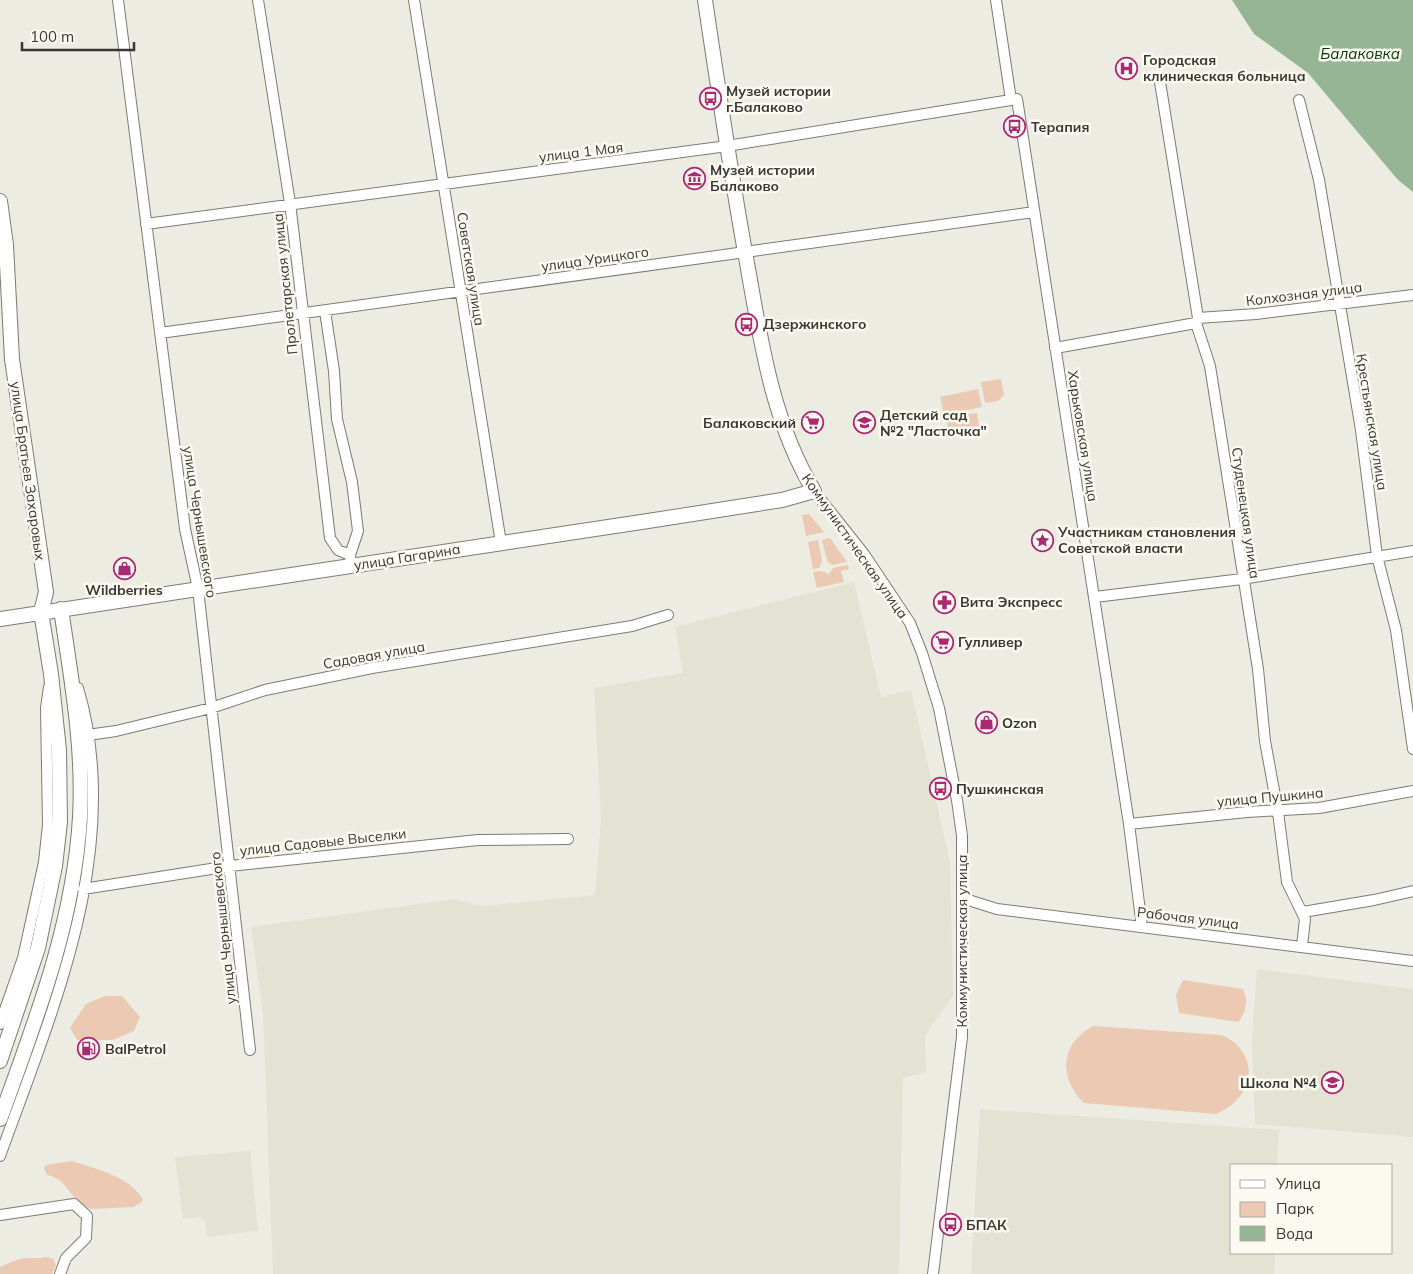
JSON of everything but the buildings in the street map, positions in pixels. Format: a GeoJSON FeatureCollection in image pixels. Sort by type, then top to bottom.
{"type":"FeatureCollection","features":[{"type":"Feature","properties":{"kind":"main road","name":"Коммунистическая улица"},"geometry":{"type":"LineString","coordinates":[[705,0],[727,146],[762,351],[775,403],[793,452],[814,491]]}},
{"type":"Feature","properties":{"kind":"main road","name":"улица Братьев Захаровых"},"geometry":{"type":"LineString","coordinates":[[0,201],[6,245],[12,359],[46,592],[41,612]]}},
{"type":"Feature","properties":{"kind":"main road","name":"улица Гагарина"},"geometry":{"type":"LineString","coordinates":[[0,618],[198,589],[350,561],[501,543],[782,500],[814,491]]}},
{"type":"Feature","properties":{"kind":"main road"},"geometry":{"type":"LineString","coordinates":[[0,1119],[55,958],[70,903],[76,860],[80,798],[77,727],[61,610],[46,592]]}},
{"type":"Feature","properties":{"kind":"main road"},"geometry":{"type":"LineString","coordinates":[[0,1061],[38,948],[55,866],[61,788],[58,732],[41,612]]}},
{"type":"Feature","properties":{"kind":"street","name":"улица Чернышевского"},"geometry":{"type":"LineString","coordinates":[[118,0],[185,529],[198,589],[250,1050]]}},
{"type":"Feature","properties":{"kind":"street","name":"Пролетарская улица"},"geometry":{"type":"LineString","coordinates":[[258,0],[290,203],[301,314],[330,538],[338,550],[350,561]]}},
{"type":"Feature","properties":{"kind":"street","name":"Советская улица"},"geometry":{"type":"LineString","coordinates":[[414,0],[501,543]]}},
{"type":"Feature","properties":{"kind":"street","name":"Харьковская улица"},"geometry":{"type":"LineString","coordinates":[[996,0],[1034,212],[1095,597],[1129,824],[1142,927]]}},
{"type":"Feature","properties":{"kind":"street","name":"Студенецкая улица"},"geometry":{"type":"LineString","coordinates":[[1160,82],[1197,321],[1210,366],[1242,579],[1258,669],[1265,741],[1278,812],[1287,882],[1303,912],[1305,927],[1302,946]]}},
{"type":"Feature","properties":{"kind":"street","name":"улица 1 Мая"},"geometry":{"type":"LineString","coordinates":[[146,224],[290,203],[727,146],[1014,99]]}},
{"type":"Feature","properties":{"kind":"street","name":"Крестьянская улица"},"geometry":{"type":"LineString","coordinates":[[1299,100],[1319,180],[1361,430],[1377,556],[1396,630],[1413,749]]}},
{"type":"Feature","properties":{"kind":"street","name":"улица Урицкого"},"geometry":{"type":"LineString","coordinates":[[160,333],[1034,212]]}},
{"type":"Feature","properties":{"kind":"street","name":"Колхозная улица"},"geometry":{"type":"LineString","coordinates":[[1055,348],[1197,321],[1413,295]]}},
{"type":"Feature","properties":{"kind":"street"},"geometry":{"type":"LineString","coordinates":[[325,311],[334,371],[336,419],[352,482],[358,531],[350,561]]}},
{"type":"Feature","properties":{"kind":"street","name":"Коммунистическая улица"},"geometry":{"type":"LineString","coordinates":[[814,491],[864,554],[894,596],[910,623],[922,653],[939,708],[957,800],[962,836],[962,1036],[933,1274]]}},
{"type":"Feature","properties":{"kind":"street"},"geometry":{"type":"LineString","coordinates":[[1095,597],[1242,579],[1413,551]]}},
{"type":"Feature","properties":{"kind":"street","name":"Садовая улица"},"geometry":{"type":"LineString","coordinates":[[88,735],[116,732],[211,708],[274,688],[372,668],[632,626],[668,615]]}},
{"type":"Feature","properties":{"kind":"street"},"geometry":{"type":"LineString","coordinates":[[0,1156],[64,970],[78,923],[83,889],[91,828],[92,781],[88,735],[83,706],[70,672]]}},
{"type":"Feature","properties":{"kind":"street"},"geometry":{"type":"LineString","coordinates":[[0,1024],[23,958],[44,862],[49,786],[46,708],[51,674]]}},
{"type":"Feature","properties":{"kind":"street","name":"улица Пушкина"},"geometry":{"type":"LineString","coordinates":[[1129,824],[1247,812],[1278,812],[1319,808],[1413,791]]}},
{"type":"Feature","properties":{"kind":"street","name":"улица Садовые Выселки"},"geometry":{"type":"LineString","coordinates":[[83,889],[230,866],[478,840],[568,839]]}},
{"type":"Feature","properties":{"kind":"street"},"geometry":{"type":"LineString","coordinates":[[1303,912],[1374,900],[1413,891]]}},
{"type":"Feature","properties":{"kind":"street","name":"Рабочая улица"},"geometry":{"type":"LineString","coordinates":[[962,898],[998,909],[1413,961]]}},
{"type":"Feature","properties":{"kind":"street"},"geometry":{"type":"LineString","coordinates":[[0,1215],[74,1204],[87,1216],[86,1238],[66,1258],[60,1274]]}},
{"type":"Feature","properties":{"kind":"shaded area"},"geometry":{"type":"Polygon","coordinates":[[[854,582],[881,697],[911,690],[950,862],[953,996],[925,1035],[926,1072],[903,1078],[899,1274],[273,1274],[263,1014],[251,927],[455,899],[481,906],[595,895],[601,818],[594,688],[683,673],[675,627],[854,582]]]}},
{"type":"Feature","properties":{"kind":"shaded area","name":"Школа №4"},"geometry":{"type":"Polygon","coordinates":[[[1257,969],[1413,989],[1413,1137],[1255,1124],[1252,1041],[1257,969]]]}},
{"type":"Feature","properties":{"kind":"shaded area"},"geometry":{"type":"Polygon","coordinates":[[[980,1109],[1279,1130],[1277,1164],[1230,1164],[1230,1254],[1275,1254],[1274,1274],[971,1274],[980,1109]]]}},
{"type":"Feature","properties":{"kind":"shaded area"},"geometry":{"type":"Polygon","coordinates":[[[250,1151],[258,1231],[207,1237],[205,1222],[199,1217],[183,1219],[175,1157],[250,1151]]]}},
{"type":"Feature","properties":{"kind":"green space"},"geometry":{"type":"Polygon","coordinates":[[[1001,379],[1004,395],[998,401],[985,403],[981,382],[1001,379]]]}},
{"type":"Feature","properties":{"kind":"green space"},"geometry":{"type":"Polygon","coordinates":[[[978,389],[982,407],[944,415],[940,397],[978,389]]]}},
{"type":"Feature","properties":{"kind":"green space"},"geometry":{"type":"Polygon","coordinates":[[[977,413],[979,427],[948,433],[947,418],[977,413]]]}},
{"type":"Feature","properties":{"kind":"green space"},"geometry":{"type":"Polygon","coordinates":[[[809,514],[824,532],[806,536],[802,515],[809,514]]]}},
{"type":"Feature","properties":{"kind":"green space"},"geometry":{"type":"Polygon","coordinates":[[[830,538],[847,562],[832,565],[827,561],[822,540],[830,538]]]}},
{"type":"Feature","properties":{"kind":"green space"},"geometry":{"type":"Polygon","coordinates":[[[818,540],[822,561],[819,568],[813,569],[808,542],[818,540]]]}},
{"type":"Feature","properties":{"kind":"green space"},"geometry":{"type":"Polygon","coordinates":[[[848,565],[849,569],[841,571],[844,582],[817,588],[813,572],[820,571],[829,574],[833,568],[848,565]]]}},
{"type":"Feature","properties":{"kind":"green space"},"geometry":{"type":"Polygon","coordinates":[[[1183,980],[1243,989],[1246,1006],[1241,1018],[1238,1022],[1179,1013],[1176,995],[1183,980]]]}},
{"type":"Feature","properties":{"kind":"green space"},"geometry":{"type":"Polygon","coordinates":[[[105,996],[122,996],[140,1017],[134,1031],[113,1040],[77,1040],[70,1028],[86,1004],[105,996]]]}},
{"type":"Feature","properties":{"kind":"green space"},"geometry":{"type":"Polygon","coordinates":[[[1093,1026],[1222,1035],[1236,1044],[1245,1056],[1249,1076],[1246,1086],[1234,1102],[1216,1114],[1084,1103],[1070,1083],[1066,1062],[1074,1042],[1082,1033],[1093,1026]]]}},
{"type":"Feature","properties":{"kind":"green space"},"geometry":{"type":"Polygon","coordinates":[[[72,1161],[111,1174],[129,1184],[143,1199],[142,1202],[133,1207],[91,1209],[79,1203],[60,1180],[46,1174],[44,1168],[46,1165],[72,1161]]]}},
{"type":"Feature","properties":{"kind":"green space"},"geometry":{"type":"Polygon","coordinates":[[[46,1257],[53,1259],[56,1265],[52,1274],[0,1274],[0,1267],[15,1260],[46,1257]]]}},
{"type":"Feature","properties":{"kind":"water","name":"Балаковка"},"geometry":{"type":"Polygon","coordinates":[[[1232,0],[1413,0],[1413,192],[1398,180],[1308,73],[1254,34],[1232,0]]]}},
{"type":"Feature","properties":{"kind":"place","name":"Городская клиническая больница"},"geometry":{"type":"Point","coordinates":[1127,68]}},
{"type":"Feature","properties":{"kind":"place","name":"Музей истории г.Балаково"},"geometry":{"type":"Point","coordinates":[710,99]}},
{"type":"Feature","properties":{"kind":"place","name":"Терапия"},"geometry":{"type":"Point","coordinates":[1015,127]}},
{"type":"Feature","properties":{"kind":"place","name":"Музей истории Балаково"},"geometry":{"type":"Point","coordinates":[694,178]}},
{"type":"Feature","properties":{"kind":"place","name":"Дзержинского"},"geometry":{"type":"Point","coordinates":[747,324]}},
{"type":"Feature","properties":{"kind":"place","name":"Балаковский"},"geometry":{"type":"Point","coordinates":[812,423]}},
{"type":"Feature","properties":{"kind":"place","name":"Детский сад №2 \"Ласточка\""},"geometry":{"type":"Point","coordinates":[864,423]}},
{"type":"Feature","properties":{"kind":"place","name":"Участникам становления Советской власти"},"geometry":{"type":"Point","coordinates":[1042,540]}},
{"type":"Feature","properties":{"kind":"place","name":"Wildberries"},"geometry":{"type":"Point","coordinates":[124,568]}},
{"type":"Feature","properties":{"kind":"place","name":"Вита Экспресс"},"geometry":{"type":"Point","coordinates":[944,602]}},
{"type":"Feature","properties":{"kind":"place","name":"Гулливер"},"geometry":{"type":"Point","coordinates":[942,642]}},
{"type":"Feature","properties":{"kind":"place","name":"Ozon"},"geometry":{"type":"Point","coordinates":[986,723]}},
{"type":"Feature","properties":{"kind":"place","name":"Пушкинская"},"geometry":{"type":"Point","coordinates":[940,789]}},
{"type":"Feature","properties":{"kind":"place","name":"BalPetrol"},"geometry":{"type":"Point","coordinates":[89,1049]}},
{"type":"Feature","properties":{"kind":"place","name":"Школа №4"},"geometry":{"type":"Point","coordinates":[1333,1083]}},
{"type":"Feature","properties":{"kind":"place","name":"БПАК"},"geometry":{"type":"Point","coordinates":[950,1225]}}]}
